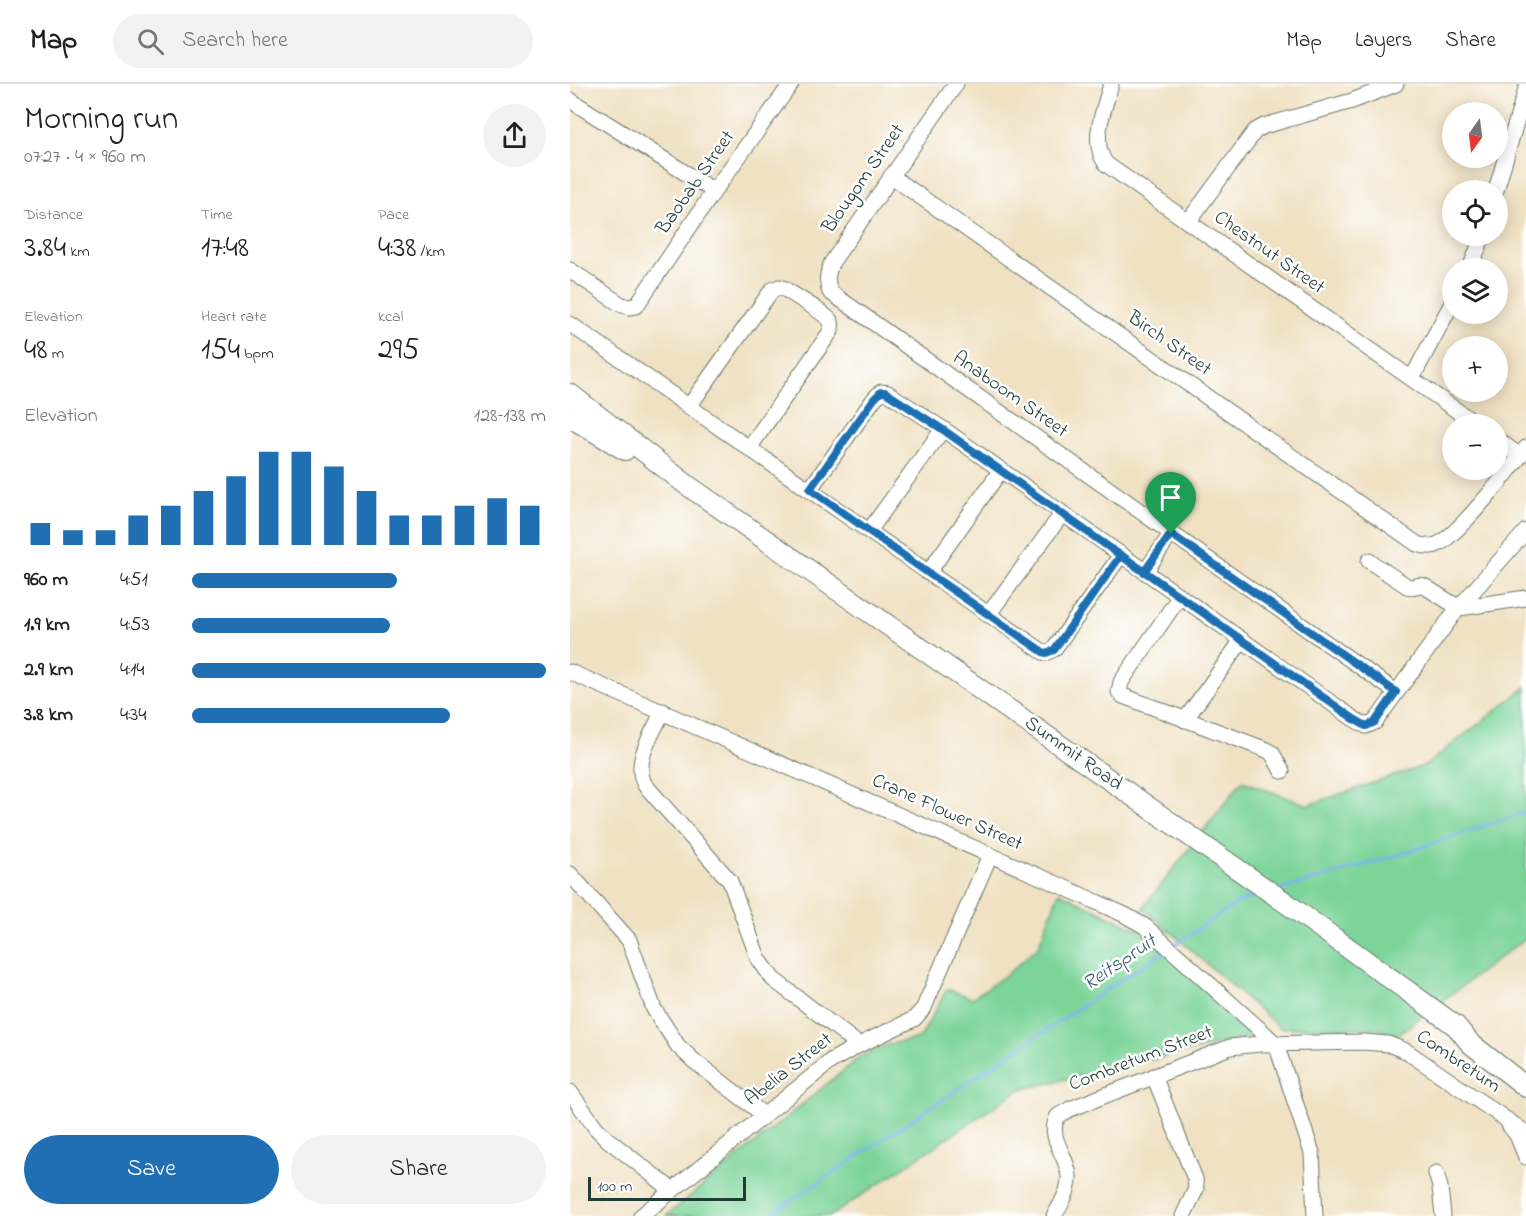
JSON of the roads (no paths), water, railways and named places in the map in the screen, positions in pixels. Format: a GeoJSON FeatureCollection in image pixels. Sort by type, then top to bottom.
{"type":"FeatureCollection","features":[{"type":"Feature","properties":{"kind":"main road","name":"Summit Road"},"geometry":{"type":"LineString","coordinates":[[570,394],[687,485],[1286,903],[1456,1026],[1474,1034],[1526,1070]]}},
{"type":"Feature","properties":{"kind":"main road","name":"Summit Road"},"geometry":{"type":"LineString","coordinates":[[570,417],[687,485]]}},
{"type":"Feature","properties":{"kind":"main road","name":"Summit Road"},"geometry":{"type":"LineString","coordinates":[[1456,1026],[1470,1043],[1526,1087]]}},
{"type":"Feature","properties":{"kind":"street","name":"Baobab Street"},"geometry":{"type":"LineString","coordinates":[[570,270],[620,304],[629,307],[636,306],[714,191],[791,84]]}},
{"type":"Feature","properties":{"kind":"street","name":"Blougom Street"},"geometry":{"type":"LineString","coordinates":[[839,300],[828,287],[829,268],[956,84]]}},
{"type":"Feature","properties":{"kind":"street","name":"Chestnut Street"},"geometry":{"type":"LineString","coordinates":[[1112,84],[1098,140],[1102,158],[1111,169],[1462,414]]}},
{"type":"Feature","properties":{"kind":"street"},"geometry":{"type":"LineString","coordinates":[[1188,222],[1255,131],[1264,126],[1364,97],[1396,84]]}},
{"type":"Feature","properties":{"kind":"street"},"geometry":{"type":"LineString","coordinates":[[1499,180],[1526,89]]}},
{"type":"Feature","properties":{"kind":"street"},"geometry":{"type":"LineString","coordinates":[[570,100],[714,191]]}},
{"type":"Feature","properties":{"kind":"street","name":"Birch Street"},"geometry":{"type":"LineString","coordinates":[[891,176],[1399,532],[1423,546],[1435,546],[1445,540],[1482,502],[1523,452]]}},
{"type":"Feature","properties":{"kind":"street"},"geometry":{"type":"LineString","coordinates":[[690,405],[772,290],[783,288],[816,309],[829,319],[831,331],[749,448]]}},
{"type":"Feature","properties":{"kind":"street","name":"Anaboom Street"},"geometry":{"type":"LineString","coordinates":[[839,300],[1396,692]]}},
{"type":"Feature","properties":{"kind":"street"},"geometry":{"type":"LineString","coordinates":[[1412,378],[1442,322]]}},
{"type":"Feature","properties":{"kind":"street"},"geometry":{"type":"LineString","coordinates":[[570,324],[1046,653],[1052,651],[1121,555]]}},
{"type":"Feature","properties":{"kind":"street"},"geometry":{"type":"LineString","coordinates":[[810,489],[874,399],[881,392],[888,393],[1363,725],[1371,725],[1375,722],[1458,608],[1526,531]]}},
{"type":"Feature","properties":{"kind":"street"},"geometry":{"type":"LineString","coordinates":[[869,531],[942,429]]}},
{"type":"Feature","properties":{"kind":"street"},"geometry":{"type":"LineString","coordinates":[[1508,444],[1523,452]]}},
{"type":"Feature","properties":{"kind":"street"},"geometry":{"type":"LineString","coordinates":[[928,573],[1001,470]]}},
{"type":"Feature","properties":{"kind":"street"},"geometry":{"type":"LineString","coordinates":[[988,615],[1062,514]]}},
{"type":"Feature","properties":{"kind":"street"},"geometry":{"type":"LineString","coordinates":[[1144,572],[1171,534]]}},
{"type":"Feature","properties":{"kind":"street"},"geometry":{"type":"LineString","coordinates":[[1369,561],[1407,586],[1424,586],[1458,608],[1526,598]]}},
{"type":"Feature","properties":{"kind":"street"},"geometry":{"type":"LineString","coordinates":[[1180,596],[1121,682],[1119,688],[1123,696],[1267,750],[1272,753],[1282,771]]}},
{"type":"Feature","properties":{"kind":"street"},"geometry":{"type":"LineString","coordinates":[[1185,720],[1242,640]]}},
{"type":"Feature","properties":{"kind":"street","name":"Crane Flower Street"},"geometry":{"type":"LineString","coordinates":[[570,672],[1125,915],[1140,923],[1276,1044]]}},
{"type":"Feature","properties":{"kind":"street"},"geometry":{"type":"LineString","coordinates":[[663,711],[640,764],[641,776],[645,785],[730,881],[755,950],[773,980],[858,1045]]}},
{"type":"Feature","properties":{"kind":"street","name":"Abelia Street"},"geometry":{"type":"LineString","coordinates":[[641,1216],[837,1056],[906,1024],[917,1016],[924,1008],[990,855]]}},
{"type":"Feature","properties":{"kind":"street"},"geometry":{"type":"LineString","coordinates":[[570,874],[629,940],[654,1009],[678,1046],[693,1061],[764,1115]]}},
{"type":"Feature","properties":{"kind":"street","name":"Combretum"},"geometry":{"type":"LineString","coordinates":[[1276,1044],[1364,1042],[1396,1046],[1424,1062],[1526,1133]]}},
{"type":"Feature","properties":{"kind":"street"},"geometry":{"type":"LineString","coordinates":[[1276,1044],[1312,1153],[1315,1216]]}},
{"type":"Feature","properties":{"kind":"street","name":"Combretum Street"},"geometry":{"type":"LineString","coordinates":[[1054,1216],[1069,1180],[1053,1132],[1058,1116],[1224,1048],[1276,1044]]}},
{"type":"Feature","properties":{"kind":"street"},"geometry":{"type":"LineString","coordinates":[[1154,1076],[1196,1179],[1196,1189],[1183,1216]]}},
{"type":"Feature","properties":{"kind":"street"},"geometry":{"type":"LineString","coordinates":[[570,1092],[607,1139],[672,1190]]}},
{"type":"Feature","properties":{"kind":"street","name":"Combretum"},"geometry":{"type":"LineString","coordinates":[[1505,1120],[1517,1135],[1526,1157]]}},
{"type":"Feature","properties":{"kind":"street"},"geometry":{"type":"LineString","coordinates":[[1437,1173],[1443,1216]]}},
{"type":"Feature","properties":{"kind":"waterway","name":"Reitspruit"},"geometry":{"type":"LineString","coordinates":[[1279,890],[1398,855],[1526,812]]}},
{"type":"Feature","properties":{"kind":"waterway","name":"Reitspruit"},"geometry":{"type":"LineString","coordinates":[[1174,945],[1239,902],[1261,895]]}},
{"type":"Feature","properties":{"kind":"waterway","name":"Reitspruit"},"geometry":{"type":"LineString","coordinates":[[768,1216],[1166,950]]}}]}
